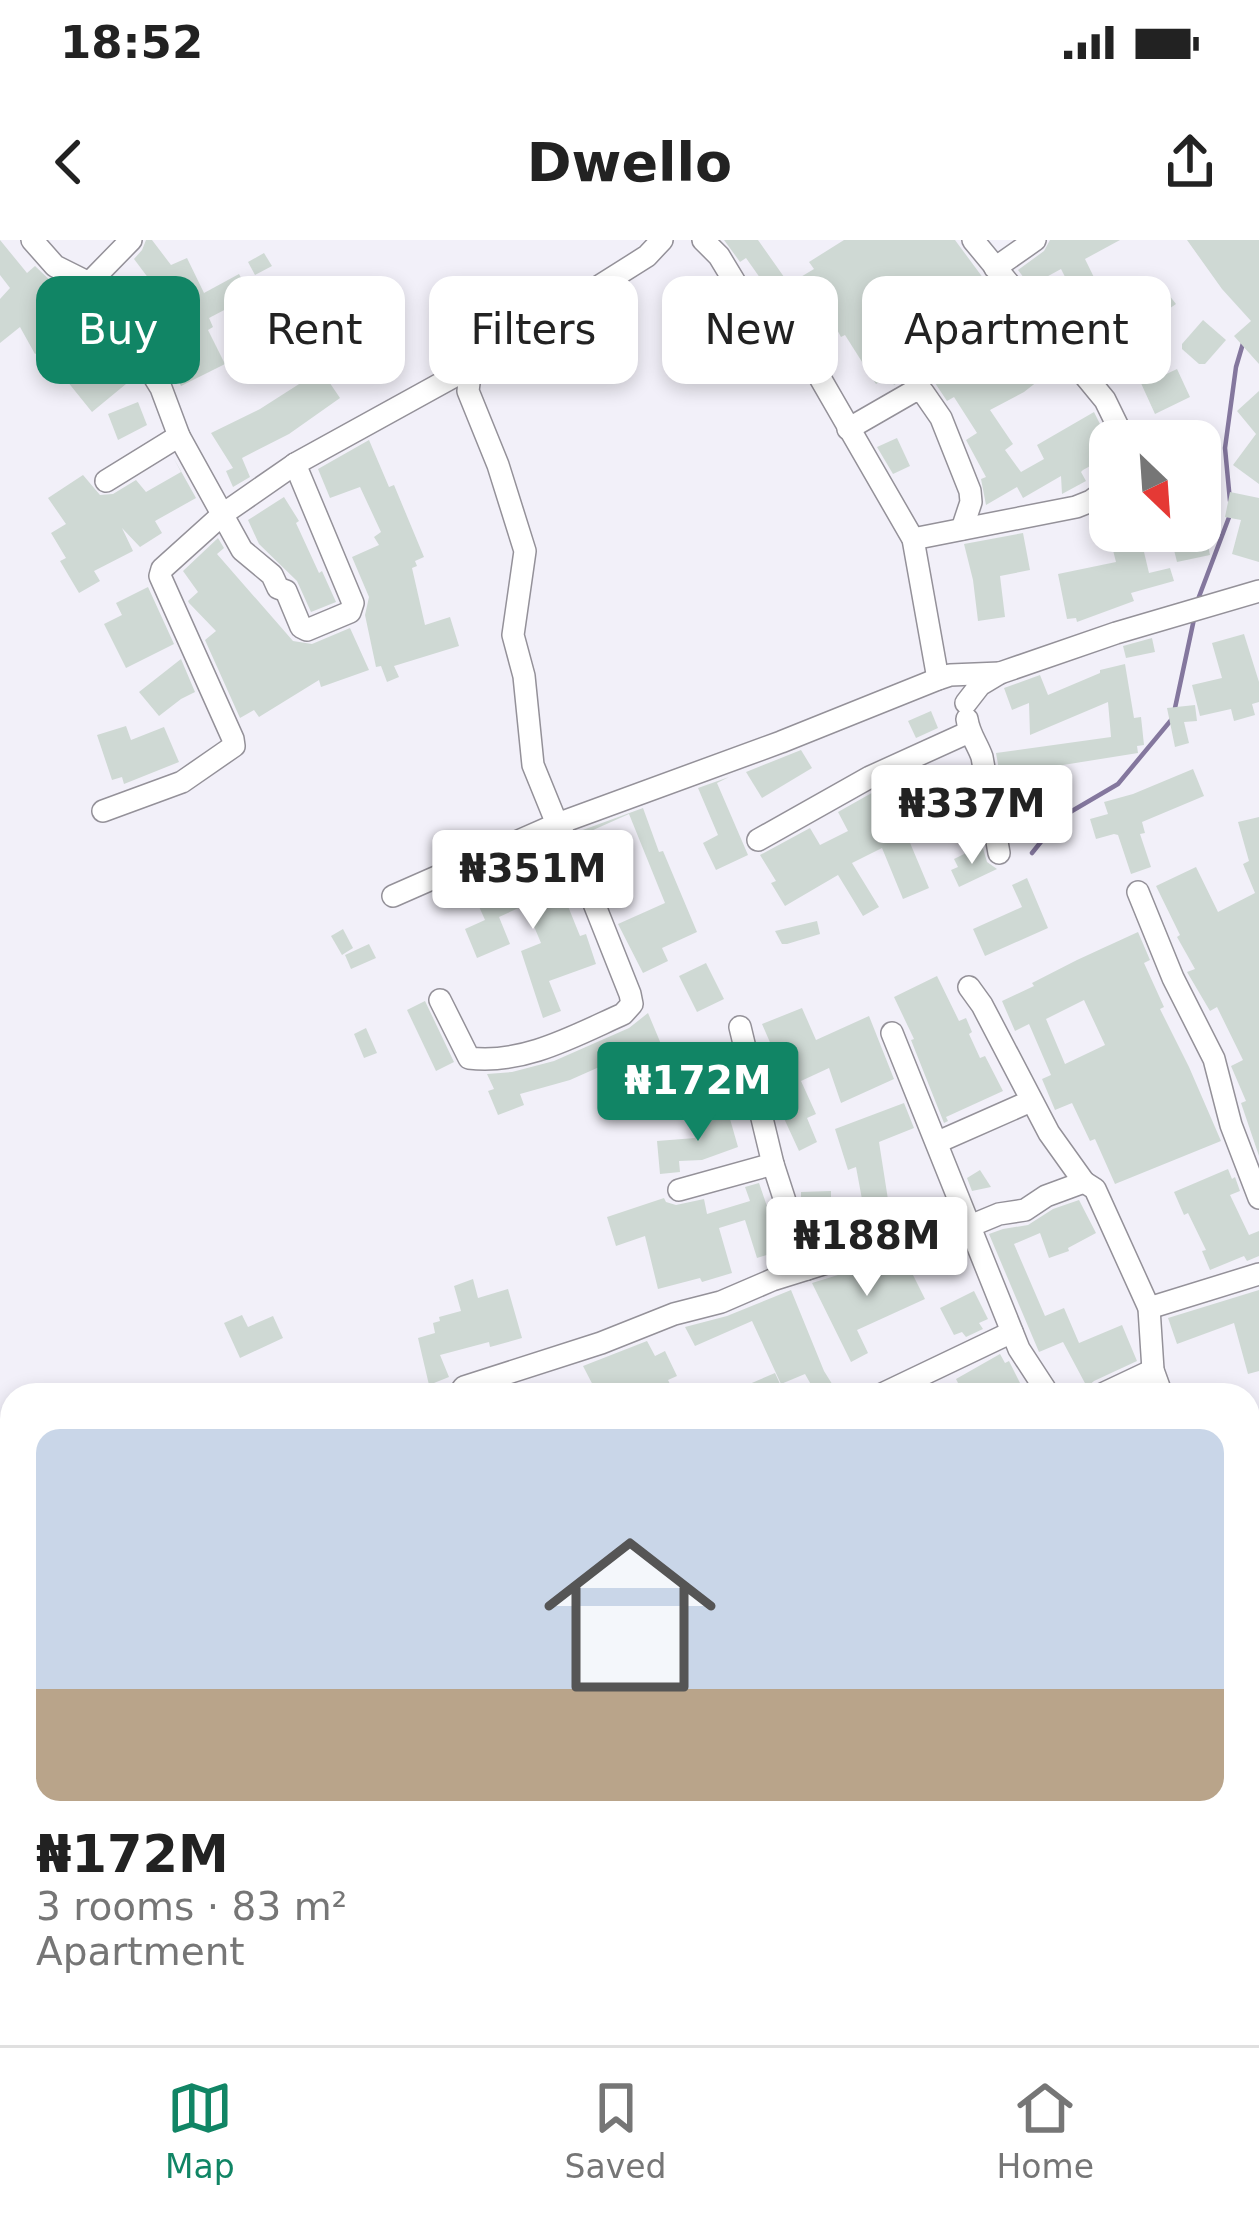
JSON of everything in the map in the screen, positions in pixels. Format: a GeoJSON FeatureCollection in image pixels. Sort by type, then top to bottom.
{"type":"FeatureCollection","features":[{"type":"Feature","properties":{"kind":"street"},"geometry":{"type":"LineString","coordinates":[[32,240],[55,266],[74,276]]}},
{"type":"Feature","properties":{"kind":"street"},"geometry":{"type":"LineString","coordinates":[[97,276],[131,240]]}},
{"type":"Feature","properties":{"kind":"street"},"geometry":{"type":"LineString","coordinates":[[615,276],[662,240]]}},
{"type":"Feature","properties":{"kind":"street"},"geometry":{"type":"LineString","coordinates":[[703,240],[719,256],[748,304],[819,376],[913,538],[944,677],[966,703],[969,732],[982,757],[999,853]]}},
{"type":"Feature","properties":{"kind":"street"},"geometry":{"type":"LineString","coordinates":[[973,240],[1105,400],[1115,420]]}},
{"type":"Feature","properties":{"kind":"street"},"geometry":{"type":"LineString","coordinates":[[995,268],[1035,240]]}},
{"type":"Feature","properties":{"kind":"street"},"geometry":{"type":"LineString","coordinates":[[159,384],[179,436],[242,550],[286,591],[301,627],[308,630],[350,612],[353,603],[296,464]]}},
{"type":"Feature","properties":{"kind":"street"},"geometry":{"type":"LineString","coordinates":[[103,811],[182,782],[234,746],[160,576],[162,569],[223,514],[296,464],[440,384]]}},
{"type":"Feature","properties":{"kind":"street"},"geometry":{"type":"LineString","coordinates":[[440,1000],[469,1058],[486,1060],[544,1048],[623,1014],[632,1004],[572,848],[532,765],[524,676],[513,635],[525,551],[469,384]]}},
{"type":"Feature","properties":{"kind":"street"},"geometry":{"type":"LineString","coordinates":[[848,429],[914,391],[923,392],[940,418],[970,491],[962,529]]}},
{"type":"Feature","properties":{"kind":"street"},"geometry":{"type":"LineString","coordinates":[[106,481],[179,436]]}},
{"type":"Feature","properties":{"kind":"street"},"geometry":{"type":"LineString","coordinates":[[913,538],[1089,501]]}},
{"type":"Feature","properties":{"kind":"street"},"geometry":{"type":"LineString","coordinates":[[966,703],[980,685],[1000,674],[1116,633],[1259,591]]}},
{"type":"Feature","properties":{"kind":"street"},"geometry":{"type":"LineString","coordinates":[[393,896],[557,824],[944,677],[1000,674]]}},
{"type":"Feature","properties":{"kind":"street"},"geometry":{"type":"LineString","coordinates":[[758,840],[870,777],[969,732]]}},
{"type":"Feature","properties":{"kind":"street"},"geometry":{"type":"LineString","coordinates":[[1138,892],[1173,978],[1214,1059],[1231,1125],[1259,1198]]}},
{"type":"Feature","properties":{"kind":"street"},"geometry":{"type":"LineString","coordinates":[[969,987],[1049,1132],[1084,1182],[1095,1189],[1149,1308],[1158,1383]]}},
{"type":"Feature","properties":{"kind":"street"},"geometry":{"type":"LineString","coordinates":[[740,1027],[772,1164],[807,1269]]}},
{"type":"Feature","properties":{"kind":"street"},"geometry":{"type":"LineString","coordinates":[[892,1033],[1019,1349],[1041,1383]]}},
{"type":"Feature","properties":{"kind":"street"},"geometry":{"type":"LineString","coordinates":[[938,1142],[1031,1101]]}},
{"type":"Feature","properties":{"kind":"street"},"geometry":{"type":"LineString","coordinates":[[679,1190],[772,1164]]}},
{"type":"Feature","properties":{"kind":"street"},"geometry":{"type":"LineString","coordinates":[[476,1383],[807,1269],[942,1227],[970,1226],[1025,1210],[1046,1196],[1084,1182]]}},
{"type":"Feature","properties":{"kind":"street"},"geometry":{"type":"LineString","coordinates":[[1149,1308],[1259,1274]]}},
{"type":"Feature","properties":{"kind":"street"},"geometry":{"type":"LineString","coordinates":[[905,1383],[1012,1332]]}},
{"type":"Feature","properties":{"kind":"street"},"geometry":{"type":"LineString","coordinates":[[1125,1383],[1153,1370]]}},
{"type":"Feature","properties":{"kind":"building"},"geometry":{"type":"Polygon","coordinates":[[[0,240],[27,273],[35,266],[45,276],[36,276],[35,354],[20,327],[0,343],[0,299],[10,288],[0,275],[0,240]]]}},
{"type":"Feature","properties":{"kind":"building"},"geometry":{"type":"Polygon","coordinates":[[[146,240],[152,240],[171,265],[187,258],[196,276],[147,276],[134,259],[146,240]]]}},
{"type":"Feature","properties":{"kind":"building"},"geometry":{"type":"Polygon","coordinates":[[[724,240],[758,240],[783,276],[759,276],[746,258],[740,262],[724,240]]]}},
{"type":"Feature","properties":{"kind":"building"},"geometry":{"type":"Polygon","coordinates":[[[844,240],[955,240],[982,276],[862,276],[862,362],[845,335],[841,337],[838,276],[802,276],[814,269],[809,262],[844,240]]]}},
{"type":"Feature","properties":{"kind":"building"},"geometry":{"type":"Polygon","coordinates":[[[1050,240],[1120,240],[1085,259],[1093,276],[1065,276],[1061,269],[1048,276],[1022,276],[1018,270],[1044,251],[1050,240]]]}},
{"type":"Feature","properties":{"kind":"building"},"geometry":{"type":"Polygon","coordinates":[[[1187,240],[1259,240],[1259,364],[1234,336],[1251,321],[1187,240]]]}},
{"type":"Feature","properties":{"kind":"building"},"geometry":{"type":"Polygon","coordinates":[[[264,253],[272,266],[255,275],[248,262],[264,253]]]}},
{"type":"Feature","properties":{"kind":"building"},"geometry":{"type":"Polygon","coordinates":[[[224,282],[224,310],[209,318],[213,327],[208,330],[224,364],[200,376],[200,285],[204,293],[224,282]]]}},
{"type":"Feature","properties":{"kind":"building"},"geometry":{"type":"Polygon","coordinates":[[[1203,320],[1226,340],[1205,364],[1199,364],[1182,344],[1203,320]]]}},
{"type":"Feature","properties":{"kind":"building"},"geometry":{"type":"Polygon","coordinates":[[[1177,369],[1190,397],[1155,414],[1141,384],[1171,384],[1171,372],[1177,369]]]}},
{"type":"Feature","properties":{"kind":"building"},"geometry":{"type":"Polygon","coordinates":[[[69,384],[126,384],[92,412],[69,384]]]}},
{"type":"Feature","properties":{"kind":"building"},"geometry":{"type":"Polygon","coordinates":[[[299,384],[330,384],[340,398],[289,434],[242,458],[250,477],[233,487],[226,471],[233,468],[211,433],[299,384]]]}},
{"type":"Feature","properties":{"kind":"building"},"geometry":{"type":"Polygon","coordinates":[[[936,384],[1034,384],[990,410],[1013,444],[1005,450],[1021,472],[1044,459],[1037,445],[1094,412],[1098,420],[1089,420],[1089,467],[1081,472],[1086,481],[1062,494],[1061,476],[1023,498],[1017,487],[986,505],[981,479],[986,477],[966,440],[977,433],[954,397],[947,401],[936,384]]]}},
{"type":"Feature","properties":{"kind":"building"},"geometry":{"type":"Polygon","coordinates":[[[1259,391],[1259,484],[1233,465],[1256,434],[1237,411],[1259,391]]]}},
{"type":"Feature","properties":{"kind":"building"},"geometry":{"type":"Polygon","coordinates":[[[138,402],[147,425],[118,440],[108,414],[138,402]]]}},
{"type":"Feature","properties":{"kind":"building"},"geometry":{"type":"Polygon","coordinates":[[[897,438],[910,466],[893,474],[877,447],[897,438]]]}},
{"type":"Feature","properties":{"kind":"building"},"geometry":{"type":"Polygon","coordinates":[[[369,440],[424,557],[412,568],[425,625],[450,617],[459,646],[394,666],[399,677],[387,682],[381,666],[376,667],[365,615],[369,597],[352,557],[379,545],[374,537],[381,532],[360,487],[330,498],[318,469],[369,440]]]}},
{"type":"Feature","properties":{"kind":"building"},"geometry":{"type":"Polygon","coordinates":[[[173,457],[196,498],[155,521],[162,533],[140,547],[122,528],[133,551],[94,571],[100,581],[79,593],[60,561],[66,558],[51,533],[66,524],[48,498],[83,475],[100,495],[113,494],[136,480],[146,492],[181,472],[173,457]]]}},
{"type":"Feature","properties":{"kind":"building"},"geometry":{"type":"Polygon","coordinates":[[[1230,492],[1259,498],[1259,562],[1232,554],[1241,520],[1225,517],[1230,492]]]}},
{"type":"Feature","properties":{"kind":"building"},"geometry":{"type":"Polygon","coordinates":[[[284,497],[336,602],[311,612],[297,581],[259,544],[248,520],[284,497]]]}},
{"type":"Feature","properties":{"kind":"building"},"geometry":{"type":"Polygon","coordinates":[[[1023,533],[1030,570],[1000,576],[1005,617],[978,621],[964,544],[1023,533]]]}},
{"type":"Feature","properties":{"kind":"building"},"geometry":{"type":"Polygon","coordinates":[[[218,538],[224,548],[217,554],[293,641],[312,644],[350,628],[369,670],[321,687],[319,680],[259,717],[254,710],[240,718],[205,640],[216,631],[189,603],[198,592],[183,571],[218,538]]]}},
{"type":"Feature","properties":{"kind":"building"},"geometry":{"type":"Polygon","coordinates":[[[1113,552],[1144,552],[1149,573],[1170,568],[1174,581],[1131,593],[1134,601],[1077,622],[1067,619],[1058,574],[1116,562],[1113,552]]]}},
{"type":"Feature","properties":{"kind":"building"},"geometry":{"type":"Polygon","coordinates":[[[1174,552],[1209,552],[1210,555],[1177,562],[1174,552]]]}},
{"type":"Feature","properties":{"kind":"building"},"geometry":{"type":"Polygon","coordinates":[[[148,587],[174,644],[126,668],[104,624],[122,615],[116,603],[148,587]]]}},
{"type":"Feature","properties":{"kind":"building"},"geometry":{"type":"Polygon","coordinates":[[[1244,634],[1259,682],[1259,702],[1252,704],[1255,715],[1234,721],[1231,709],[1200,716],[1192,685],[1222,678],[1212,643],[1244,634]]]}},
{"type":"Feature","properties":{"kind":"building"},"geometry":{"type":"Polygon","coordinates":[[[1152,638],[1155,652],[1126,658],[1123,646],[1152,638]]]}},
{"type":"Feature","properties":{"kind":"building"},"geometry":{"type":"Polygon","coordinates":[[[181,659],[195,692],[159,716],[139,692],[181,659]]]}},
{"type":"Feature","properties":{"kind":"building"},"geometry":{"type":"Polygon","coordinates":[[[1125,664],[1134,718],[1141,717],[1144,745],[1137,746],[1138,753],[1063,765],[1064,775],[1002,787],[996,753],[1111,737],[1108,702],[1030,735],[1029,703],[1012,710],[1004,688],[1040,675],[1048,695],[1100,670],[1125,664]]]}},
{"type":"Feature","properties":{"kind":"building"},"geometry":{"type":"Polygon","coordinates":[[[1195,705],[1197,721],[1184,722],[1189,743],[1175,747],[1167,708],[1195,705]]]}},
{"type":"Feature","properties":{"kind":"building"},"geometry":{"type":"Polygon","coordinates":[[[931,711],[938,728],[916,738],[908,721],[931,711]]]}},
{"type":"Feature","properties":{"kind":"building"},"geometry":{"type":"Polygon","coordinates":[[[126,726],[131,740],[164,727],[179,762],[124,784],[122,777],[112,780],[97,735],[126,726]]]}},
{"type":"Feature","properties":{"kind":"building"},"geometry":{"type":"Polygon","coordinates":[[[801,750],[812,768],[762,798],[746,772],[801,750]]]}},
{"type":"Feature","properties":{"kind":"building"},"geometry":{"type":"Polygon","coordinates":[[[1193,769],[1204,796],[1142,822],[1145,833],[1140,834],[1151,867],[1131,874],[1118,835],[1096,839],[1090,819],[1108,814],[1104,802],[1193,769]]]}},
{"type":"Feature","properties":{"kind":"building"},"geometry":{"type":"Polygon","coordinates":[[[950,772],[966,803],[908,838],[929,888],[903,899],[882,848],[852,863],[879,907],[863,916],[838,875],[785,906],[760,855],[810,828],[820,845],[848,831],[838,812],[877,790],[905,778],[911,792],[950,772]]]}},
{"type":"Feature","properties":{"kind":"building"},"geometry":{"type":"Polygon","coordinates":[[[729,777],[717,783],[748,855],[716,870],[703,843],[718,835],[698,788],[729,777]]]}},
{"type":"Feature","properties":{"kind":"building"},"geometry":{"type":"Polygon","coordinates":[[[643,808],[697,932],[662,948],[668,961],[643,973],[618,924],[665,903],[629,814],[582,835],[580,831],[643,808]]]}},
{"type":"Feature","properties":{"kind":"building"},"geometry":{"type":"Polygon","coordinates":[[[1259,817],[1259,1156],[1241,1103],[1246,1101],[1231,1066],[1243,1060],[1217,1007],[1210,1011],[1187,972],[1195,969],[1156,886],[1196,867],[1218,912],[1255,893],[1243,864],[1249,861],[1238,822],[1259,817]]]}},
{"type":"Feature","properties":{"kind":"building"},"geometry":{"type":"Polygon","coordinates":[[[982,845],[987,862],[997,869],[959,887],[951,870],[958,867],[954,859],[982,845]]]}},
{"type":"Feature","properties":{"kind":"building"},"geometry":{"type":"Polygon","coordinates":[[[499,871],[509,893],[555,874],[596,964],[549,981],[561,1011],[543,1018],[521,951],[541,943],[525,905],[499,917],[510,944],[477,958],[465,929],[485,920],[469,884],[499,871]]]}},
{"type":"Feature","properties":{"kind":"building"},"geometry":{"type":"Polygon","coordinates":[[[1027,878],[1048,928],[985,956],[973,929],[1022,907],[1012,885],[1027,878]]]}},
{"type":"Feature","properties":{"kind":"building"},"geometry":{"type":"Polygon","coordinates":[[[817,921],[820,934],[787,944],[782,944],[775,931],[817,921]]]}},
{"type":"Feature","properties":{"kind":"building"},"geometry":{"type":"Polygon","coordinates":[[[343,929],[353,948],[342,955],[331,936],[343,929]]]}},
{"type":"Feature","properties":{"kind":"building"},"geometry":{"type":"Polygon","coordinates":[[[1138,932],[1150,960],[1144,963],[1164,1007],[1160,1009],[1221,1141],[1115,1184],[1072,1103],[1055,1110],[1042,1079],[1051,1075],[1029,1024],[1015,1031],[1002,1001],[1138,932]],[[1084,1000],[1046,1019],[1065,1064],[1105,1045],[1084,1000]]]}},
{"type":"Feature","properties":{"kind":"building"},"geometry":{"type":"Polygon","coordinates":[[[369,944],[376,958],[351,969],[345,955],[369,944]]]}},
{"type":"Feature","properties":{"kind":"building"},"geometry":{"type":"Polygon","coordinates":[[[706,963],[724,999],[697,1012],[679,976],[706,963]]]}},
{"type":"Feature","properties":{"kind":"building"},"geometry":{"type":"Polygon","coordinates":[[[937,976],[959,1021],[966,1018],[980,1058],[985,1056],[1003,1091],[946,1117],[944,1123],[894,997],[937,976]]]}},
{"type":"Feature","properties":{"kind":"building"},"geometry":{"type":"Polygon","coordinates":[[[425,1001],[454,1062],[436,1071],[407,1010],[425,1001]]]}},
{"type":"Feature","properties":{"kind":"building"},"geometry":{"type":"Polygon","coordinates":[[[802,1008],[816,1040],[869,1016],[894,1079],[841,1103],[829,1068],[801,1081],[816,1114],[807,1118],[817,1142],[799,1151],[770,1088],[768,1068],[779,1063],[762,1024],[802,1008]]]}},
{"type":"Feature","properties":{"kind":"building"},"geometry":{"type":"Polygon","coordinates":[[[648,1013],[662,1053],[609,1070],[606,1064],[520,1094],[524,1105],[498,1115],[487,1074],[554,1061],[629,1028],[648,1013]]]}},
{"type":"Feature","properties":{"kind":"building"},"geometry":{"type":"Polygon","coordinates":[[[366,1028],[377,1053],[364,1058],[354,1034],[366,1028]]]}},
{"type":"Feature","properties":{"kind":"building"},"geometry":{"type":"Polygon","coordinates":[[[731,1067],[741,1097],[727,1102],[717,1072],[731,1067]]]}},
{"type":"Feature","properties":{"kind":"building"},"geometry":{"type":"Polygon","coordinates":[[[904,1103],[914,1128],[879,1142],[889,1206],[864,1210],[856,1167],[848,1170],[835,1129],[904,1103]]]}},
{"type":"Feature","properties":{"kind":"building"},"geometry":{"type":"Polygon","coordinates":[[[728,1112],[738,1147],[702,1160],[679,1161],[680,1172],[660,1174],[657,1141],[695,1138],[690,1126],[728,1112]]]}},
{"type":"Feature","properties":{"kind":"building"},"geometry":{"type":"Polygon","coordinates":[[[1228,1169],[1240,1191],[1230,1195],[1249,1235],[1259,1231],[1259,1256],[1247,1261],[1244,1256],[1210,1270],[1202,1251],[1206,1250],[1174,1192],[1228,1169]]]}},
{"type":"Feature","properties":{"kind":"building"},"geometry":{"type":"Polygon","coordinates":[[[980,1170],[991,1187],[972,1191],[967,1178],[980,1170]]]}},
{"type":"Feature","properties":{"kind":"building"},"geometry":{"type":"Polygon","coordinates":[[[759,1183],[782,1250],[757,1258],[745,1220],[719,1228],[732,1273],[658,1289],[645,1236],[616,1246],[607,1217],[664,1198],[676,1205],[704,1199],[707,1214],[750,1201],[745,1187],[759,1183]]]}},
{"type":"Feature","properties":{"kind":"building"},"geometry":{"type":"Polygon","coordinates":[[[831,1191],[831,1234],[811,1234],[801,1192],[831,1191]]]}},
{"type":"Feature","properties":{"kind":"building"},"geometry":{"type":"Polygon","coordinates":[[[1079,1200],[1096,1233],[1049,1258],[1040,1233],[1014,1244],[1045,1316],[1064,1308],[1079,1343],[1122,1325],[1137,1361],[1092,1383],[1085,1383],[1063,1342],[1039,1352],[989,1234],[1028,1225],[1079,1200]]]}},
{"type":"Feature","properties":{"kind":"building"},"geometry":{"type":"Polygon","coordinates":[[[903,1255],[925,1299],[857,1330],[868,1353],[851,1362],[812,1283],[903,1255]]]}},
{"type":"Feature","properties":{"kind":"building"},"geometry":{"type":"Polygon","coordinates":[[[473,1279],[478,1298],[508,1289],[522,1338],[440,1355],[449,1377],[429,1383],[418,1338],[435,1333],[433,1323],[439,1317],[461,1311],[454,1286],[473,1279]]]}},
{"type":"Feature","properties":{"kind":"building"},"geometry":{"type":"Polygon","coordinates":[[[791,1290],[832,1383],[810,1383],[805,1374],[781,1383],[752,1321],[695,1346],[685,1327],[791,1290]]]}},
{"type":"Feature","properties":{"kind":"building"},"geometry":{"type":"Polygon","coordinates":[[[1259,1290],[1259,1371],[1248,1374],[1234,1323],[1177,1344],[1168,1318],[1259,1290]]]}},
{"type":"Feature","properties":{"kind":"building"},"geometry":{"type":"Polygon","coordinates":[[[974,1291],[988,1319],[979,1323],[983,1329],[966,1337],[962,1332],[954,1335],[940,1308],[974,1291]]]}},
{"type":"Feature","properties":{"kind":"building"},"geometry":{"type":"Polygon","coordinates":[[[242,1315],[248,1327],[273,1316],[283,1338],[240,1358],[224,1323],[242,1315]]]}},
{"type":"Feature","properties":{"kind":"building"},"geometry":{"type":"Polygon","coordinates":[[[647,1341],[655,1356],[665,1351],[677,1376],[670,1383],[592,1383],[583,1366],[647,1341]]]}},
{"type":"Feature","properties":{"kind":"building"},"geometry":{"type":"Polygon","coordinates":[[[1000,1354],[1020,1383],[958,1383],[956,1379],[1000,1354]]]}},
{"type":"Feature","properties":{"kind":"building"},"geometry":{"type":"Polygon","coordinates":[[[775,1373],[780,1383],[752,1383],[775,1373]]]}},
{"type":"Feature","properties":{"kind":"waterway"},"geometry":{"type":"LineString","coordinates":[[1230,501],[1225,448],[1244,340]]}},
{"type":"Feature","properties":{"kind":"waterway"},"geometry":{"type":"LineString","coordinates":[[1197,602],[1231,512]]}},
{"type":"Feature","properties":{"kind":"waterway"},"geometry":{"type":"LineString","coordinates":[[1175,708],[1194,619]]}},
{"type":"Feature","properties":{"kind":"waterway"},"geometry":{"type":"LineString","coordinates":[[1032,853],[1060,818],[1118,784],[1172,719]]}}]}
